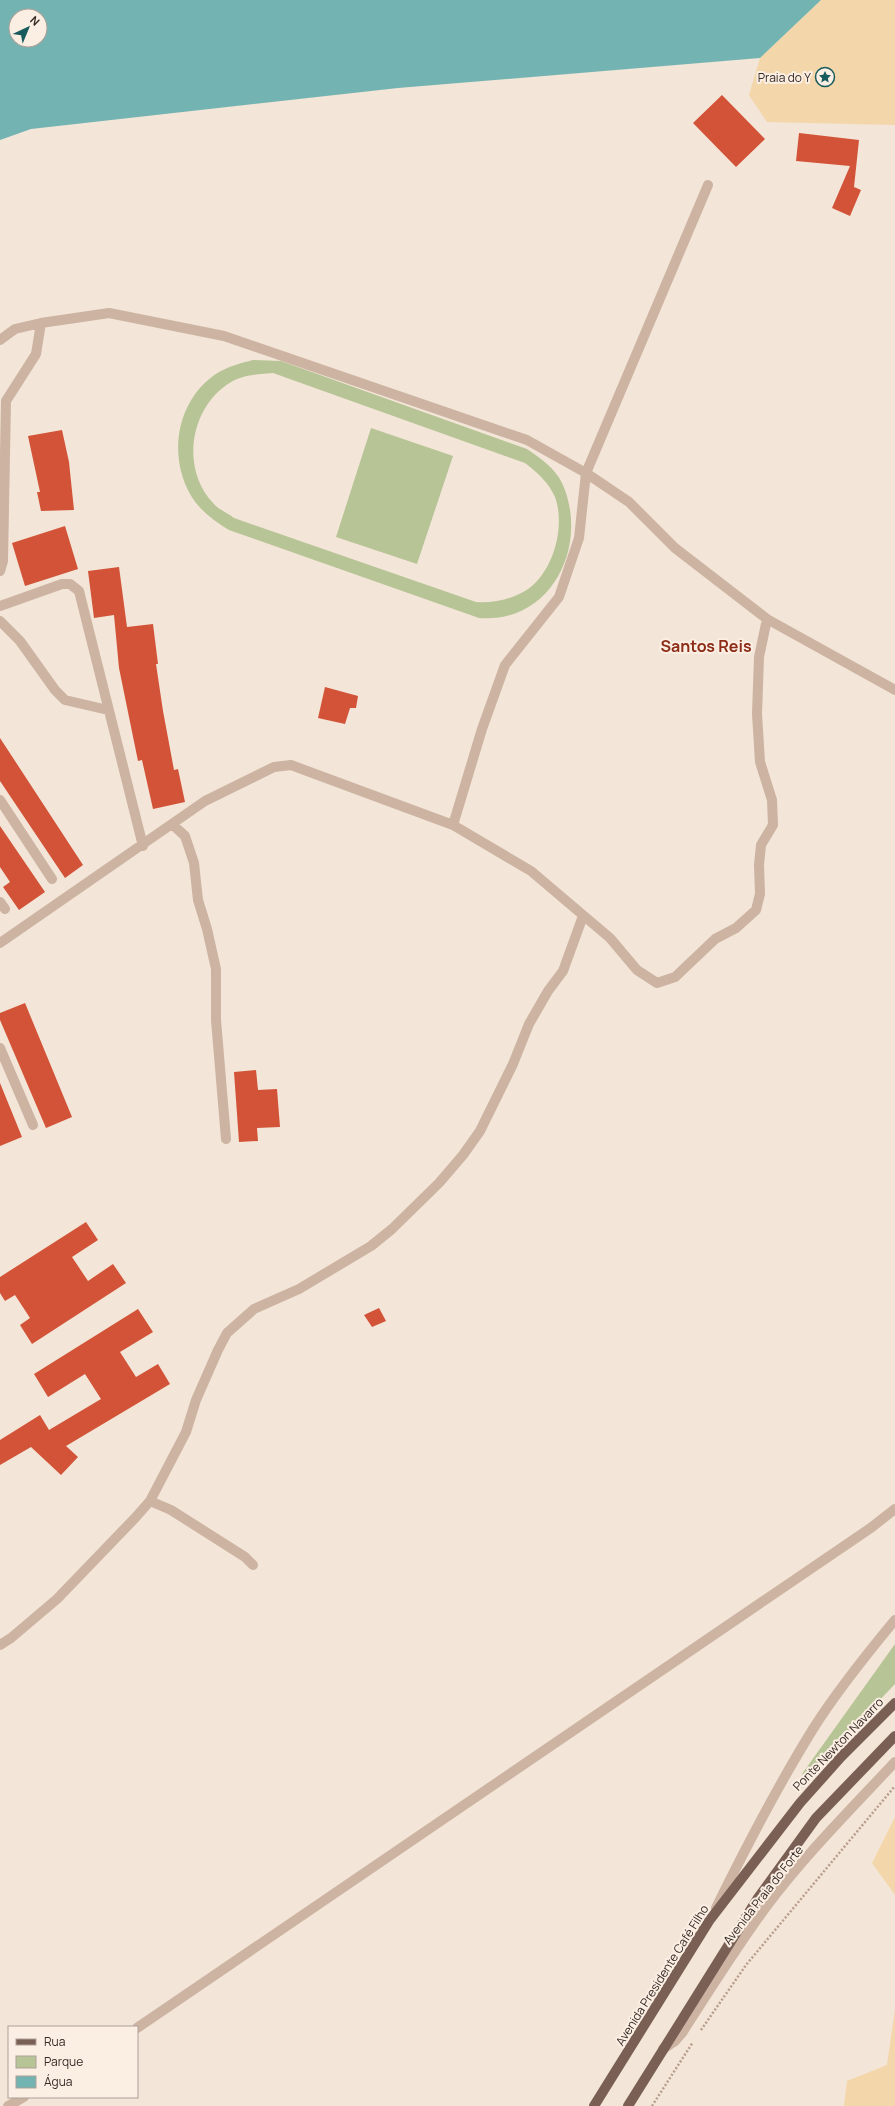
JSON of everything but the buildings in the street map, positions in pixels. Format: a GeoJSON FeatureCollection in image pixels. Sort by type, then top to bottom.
{"type":"FeatureCollection","features":[{"type":"Feature","properties":{"kind":"main road","name":"Ponte Newton Navarro"},"geometry":{"type":"LineString","coordinates":[[800,1803],[841,1757],[895,1704]]}},
{"type":"Feature","properties":{"kind":"main road"},"geometry":{"type":"LineString","coordinates":[[628,2106],[758,1898],[816,1818],[895,1736]]}},
{"type":"Feature","properties":{"kind":"main road","name":"Avenida Presidente Café Filho"},"geometry":{"type":"LineString","coordinates":[[594,2106],[710,1921],[800,1803]]}},
{"type":"Feature","properties":{"kind":"street"},"geometry":{"type":"LineString","coordinates":[[453,825],[482,729],[505,665],[559,597],[579,538],[586,473],[708,185]]}},
{"type":"Feature","properties":{"kind":"street"},"geometry":{"type":"LineString","coordinates":[[0,340],[15,329],[41,323],[109,313],[224,336],[526,440],[586,473],[629,502],[675,548],[767,619],[895,690]]}},
{"type":"Feature","properties":{"kind":"street"},"geometry":{"type":"LineString","coordinates":[[0,571],[4,561],[6,401],[36,354],[41,323]]}},
{"type":"Feature","properties":{"kind":"street"},"geometry":{"type":"LineString","coordinates":[[0,606],[62,584],[75,586],[79,591],[143,846]]}},
{"type":"Feature","properties":{"kind":"street"},"geometry":{"type":"LineString","coordinates":[[0,943],[143,846],[205,801],[253,776],[274,767],[291,765],[453,825],[531,872],[610,938],[637,970],[657,983],[675,977],[715,939],[736,928],[756,910],[760,894],[759,865],[761,845],[773,825],[772,800],[760,762],[757,714],[759,657],[767,619]]}},
{"type":"Feature","properties":{"kind":"street"},"geometry":{"type":"LineString","coordinates":[[0,621],[20,641],[55,690],[65,700],[108,710]]}},
{"type":"Feature","properties":{"kind":"street"},"geometry":{"type":"LineString","coordinates":[[0,800],[52,879]]}},
{"type":"Feature","properties":{"kind":"street"},"geometry":{"type":"LineString","coordinates":[[173,825],[185,836],[194,863],[198,900],[207,929],[216,969],[216,1020],[226,1139]]}},
{"type":"Feature","properties":{"kind":"street"},"geometry":{"type":"LineString","coordinates":[[0,1645],[11,1638],[57,1599],[150,1501],[186,1432],[196,1400],[227,1333],[254,1309],[299,1289],[371,1246],[392,1229],[439,1183],[467,1149],[480,1132],[513,1064],[529,1024],[548,991],[563,971],[583,916]]}},
{"type":"Feature","properties":{"kind":"street"},"geometry":{"type":"LineString","coordinates":[[0,1048],[33,1125]]}},
{"type":"Feature","properties":{"kind":"street"},"geometry":{"type":"LineString","coordinates":[[150,1501],[171,1510],[245,1557],[253,1566]]}},
{"type":"Feature","properties":{"kind":"street"},"geometry":{"type":"LineString","coordinates":[[138,2027],[453,1814],[872,1527],[895,1509]]}},
{"type":"Feature","properties":{"kind":"street"},"geometry":{"type":"LineString","coordinates":[[710,1921],[767,1808],[813,1729],[842,1686],[895,1620]]}},
{"type":"Feature","properties":{"kind":"street","name":"Avenida Praia do Forte"},"geometry":{"type":"LineString","coordinates":[[661,2051],[675,2041],[682,2033],[767,1906],[801,1863],[895,1762]]}},
{"type":"Feature","properties":{"kind":"street"},"geometry":{"type":"LineString","coordinates":[[8,2106],[22,2098]]}},
{"type":"Feature","properties":{"kind":"path"},"geometry":{"type":"LineString","coordinates":[[698,2034],[746,1965],[895,1786]]}},
{"type":"Feature","properties":{"kind":"path"},"geometry":{"type":"LineString","coordinates":[[652,2106],[694,2040]]}},
{"type":"Feature","properties":{"kind":"green space"},"geometry":{"type":"Polygon","coordinates":[[[253,360],[281,361],[527,449],[547,464],[562,483],[569,507],[571,531],[567,554],[558,576],[545,594],[527,608],[505,616],[479,618],[229,530],[207,515],[190,494],[183,478],[179,461],[178,444],[180,427],[194,396],[205,383],[223,370],[253,360]],[[273,373],[255,374],[242,377],[221,389],[209,402],[200,418],[195,436],[193,454],[196,472],[203,489],[216,506],[234,518],[476,602],[507,599],[525,591],[535,583],[543,573],[550,562],[555,549],[559,522],[555,497],[542,478],[525,463],[273,373]]]}},
{"type":"Feature","properties":{"kind":"green space"},"geometry":{"type":"Polygon","coordinates":[[[371,428],[453,456],[417,564],[336,537],[371,428]]]}},
{"type":"Feature","properties":{"kind":"green space"},"geometry":{"type":"Polygon","coordinates":[[[895,1644],[895,1684],[806,1777],[802,1774],[895,1644]]]}},
{"type":"Feature","properties":{"kind":"sand","name":"Praia do Y"},"geometry":{"type":"Polygon","coordinates":[[[821,0],[895,0],[895,125],[767,122],[749,95],[760,58],[821,0]]]}},
{"type":"Feature","properties":{"kind":"sand"},"geometry":{"type":"Polygon","coordinates":[[[895,1817],[895,1895],[872,1863],[895,1817]]]}},
{"type":"Feature","properties":{"kind":"sand"},"geometry":{"type":"Polygon","coordinates":[[[895,2009],[895,2106],[844,2106],[847,2081],[887,2065],[895,2009]]]}},
{"type":"Feature","properties":{"kind":"water"},"geometry":{"type":"Polygon","coordinates":[[[0,0],[821,0],[760,58],[398,88],[31,129],[0,140],[0,0]]]}},
{"type":"Feature","properties":{"kind":"place","name":"Praia do Y"},"geometry":{"type":"Point","coordinates":[825,77]}},
{"type":"Feature","properties":{"kind":"district","name":"Santos Reis"},"geometry":{"type":"Point","coordinates":[706,646]}}]}
